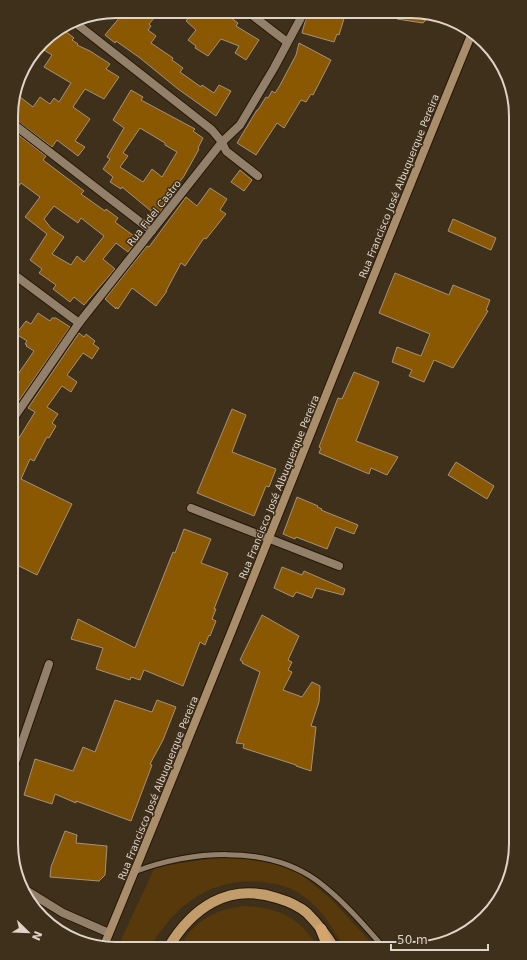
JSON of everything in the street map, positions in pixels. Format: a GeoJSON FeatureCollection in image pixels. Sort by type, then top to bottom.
{"type":"FeatureCollection","features":[{"type":"Feature","properties":{"kind":"highway"},"geometry":{"type":"LineString","coordinates":[[321,929],[326,942]]}},
{"type":"Feature","properties":{"kind":"main road","name":"Rua Francisco José Albuquerque Pereira"},"geometry":{"type":"LineString","coordinates":[[106,941],[470,38]]}},
{"type":"Feature","properties":{"kind":"main road"},"geometry":{"type":"LineString","coordinates":[[172,942],[178,932],[193,916],[213,901],[246,893],[270,896],[288,902],[306,912],[331,942]]}},
{"type":"Feature","properties":{"kind":"street"},"geometry":{"type":"LineString","coordinates":[[256,18],[287,42]]}},
{"type":"Feature","properties":{"kind":"street","name":"Rua Fidel Castro"},"geometry":{"type":"LineString","coordinates":[[18,410],[79,323],[222,142],[240,125],[274,68],[301,18]]}},
{"type":"Feature","properties":{"kind":"street"},"geometry":{"type":"LineString","coordinates":[[79,26],[212,130],[222,142],[226,151],[258,176]]}},
{"type":"Feature","properties":{"kind":"street"},"geometry":{"type":"LineString","coordinates":[[18,128],[152,231]]}},
{"type":"Feature","properties":{"kind":"street"},"geometry":{"type":"LineString","coordinates":[[18,277],[79,323]]}},
{"type":"Feature","properties":{"kind":"street"},"geometry":{"type":"LineString","coordinates":[[191,508],[339,566]]}},
{"type":"Feature","properties":{"kind":"street"},"geometry":{"type":"LineString","coordinates":[[18,754],[49,664]]}},
{"type":"Feature","properties":{"kind":"street"},"geometry":{"type":"LineString","coordinates":[[33,894],[64,913],[109,932]]}},
{"type":"Feature","properties":{"kind":"lane"},"geometry":{"type":"LineString","coordinates":[[134,872],[155,864],[213,855],[242,856],[272,860],[295,868],[316,881],[345,906],[378,942]]}},
{"type":"Feature","properties":{"kind":"shaded area"},"geometry":{"type":"Polygon","coordinates":[[[208,859],[247,859],[276,864],[296,870],[332,900],[371,942],[341,942],[331,925],[320,911],[307,899],[295,891],[270,883],[243,882],[226,884],[195,897],[170,919],[154,942],[121,942],[155,867],[208,859]]]}},
{"type":"Feature","properties":{"kind":"shaded area"},"geometry":{"type":"Polygon","coordinates":[[[245,906],[257,907],[279,912],[297,922],[305,929],[315,942],[183,942],[198,923],[223,910],[245,906]]]}},
{"type":"Feature","properties":{"kind":"building"},"geometry":{"type":"Polygon","coordinates":[[[119,18],[154,18],[149,24],[151,26],[148,30],[156,36],[151,43],[173,58],[172,60],[183,68],[180,72],[201,87],[202,85],[214,93],[219,85],[231,91],[216,116],[178,89],[140,58],[105,35],[119,18]]]}},
{"type":"Feature","properties":{"kind":"building"},"geometry":{"type":"Polygon","coordinates":[[[188,18],[231,18],[238,23],[236,26],[259,40],[246,60],[235,53],[239,46],[221,39],[208,56],[195,48],[196,46],[188,40],[196,30],[186,21],[188,18]]]}},
{"type":"Feature","properties":{"kind":"building"},"geometry":{"type":"Polygon","coordinates":[[[307,18],[344,18],[339,35],[337,34],[334,42],[302,33],[307,18]]]}},
{"type":"Feature","properties":{"kind":"building"},"geometry":{"type":"Polygon","coordinates":[[[411,18],[426,19],[423,23],[397,19],[411,18]]]}},
{"type":"Feature","properties":{"kind":"building"},"geometry":{"type":"Polygon","coordinates":[[[66,32],[74,38],[72,40],[78,44],[77,45],[90,51],[110,64],[106,69],[119,77],[104,99],[85,89],[73,107],[90,119],[75,141],[85,147],[78,156],[57,140],[52,147],[18,121],[20,97],[33,107],[40,97],[50,104],[54,98],[59,102],[71,83],[44,67],[52,55],[44,50],[51,42],[66,32]]]}},
{"type":"Feature","properties":{"kind":"building"},"geometry":{"type":"Polygon","coordinates":[[[299,43],[331,60],[313,95],[311,94],[306,102],[301,100],[284,128],[277,123],[256,155],[237,143],[266,97],[268,98],[272,91],[275,93],[279,87],[296,55],[299,43]]]}},
{"type":"Feature","properties":{"kind":"building"},"geometry":{"type":"Polygon","coordinates":[[[131,90],[143,97],[141,100],[195,129],[193,131],[203,138],[198,148],[199,149],[184,176],[175,188],[177,190],[157,216],[122,187],[121,189],[110,182],[113,177],[103,169],[110,159],[107,157],[124,128],[113,120],[131,90]],[[140,128],[123,153],[128,156],[120,167],[143,182],[152,169],[162,177],[177,152],[165,145],[165,143],[140,128]]]}},
{"type":"Feature","properties":{"kind":"building"},"geometry":{"type":"Polygon","coordinates":[[[18,135],[46,156],[43,160],[84,191],[81,194],[105,211],[106,209],[118,218],[115,222],[138,239],[128,252],[116,243],[103,259],[115,269],[84,305],[74,297],[70,302],[53,289],[56,285],[39,273],[42,269],[30,260],[47,234],[25,217],[40,197],[21,183],[18,187],[18,135]],[[54,206],[44,219],[51,228],[64,237],[52,254],[71,265],[77,256],[84,262],[104,236],[81,218],[78,223],[54,206]]]}},
{"type":"Feature","properties":{"kind":"building"},"geometry":{"type":"Polygon","coordinates":[[[240,170],[252,180],[244,191],[231,182],[240,170]]]}},
{"type":"Feature","properties":{"kind":"building"},"geometry":{"type":"Polygon","coordinates":[[[210,188],[227,199],[220,210],[226,214],[206,239],[204,238],[185,266],[181,263],[167,291],[156,306],[132,288],[118,309],[116,307],[116,309],[105,299],[147,246],[149,247],[186,197],[197,206],[210,188]]]}},
{"type":"Feature","properties":{"kind":"building"},"geometry":{"type":"Polygon","coordinates":[[[453,219],[496,238],[491,250],[448,231],[453,219]]]}},
{"type":"Feature","properties":{"kind":"building"},"geometry":{"type":"Polygon","coordinates":[[[395,273],[449,295],[453,285],[490,300],[486,310],[488,311],[453,368],[434,360],[424,382],[409,376],[412,370],[392,362],[397,347],[421,356],[430,334],[379,313],[395,273]]]}},
{"type":"Feature","properties":{"kind":"building"},"geometry":{"type":"Polygon","coordinates":[[[38,313],[50,321],[52,318],[56,318],[70,327],[18,402],[18,374],[34,351],[26,346],[27,345],[25,344],[27,341],[18,335],[18,331],[26,321],[31,324],[38,313]]]}},
{"type":"Feature","properties":{"kind":"building"},"geometry":{"type":"Polygon","coordinates":[[[79,333],[84,337],[86,334],[95,341],[93,344],[99,348],[92,359],[83,353],[67,375],[77,382],[71,392],[62,386],[47,407],[58,414],[52,423],[56,426],[49,438],[47,437],[34,461],[30,459],[21,479],[72,504],[37,575],[18,566],[18,438],[35,412],[28,408],[79,333]]]}},
{"type":"Feature","properties":{"kind":"building"},"geometry":{"type":"Polygon","coordinates":[[[354,372],[379,382],[356,441],[398,457],[387,475],[371,468],[369,474],[319,453],[321,448],[319,447],[338,398],[342,399],[354,372]]]}},
{"type":"Feature","properties":{"kind":"building"},"geometry":{"type":"Polygon","coordinates":[[[232,409],[246,415],[232,452],[276,469],[269,487],[266,486],[254,516],[197,493],[232,409]]]}},
{"type":"Feature","properties":{"kind":"building"},"geometry":{"type":"Polygon","coordinates":[[[456,462],[494,486],[487,499],[448,475],[456,462]]]}},
{"type":"Feature","properties":{"kind":"building"},"geometry":{"type":"Polygon","coordinates":[[[297,497],[318,506],[317,507],[322,509],[321,510],[358,525],[354,534],[336,527],[327,549],[296,537],[295,539],[283,534],[297,497]]]}},
{"type":"Feature","properties":{"kind":"building"},"geometry":{"type":"Polygon","coordinates":[[[184,529],[211,539],[201,563],[228,573],[214,609],[216,609],[212,619],[216,621],[205,645],[200,642],[183,686],[144,670],[140,680],[131,677],[130,680],[96,669],[103,648],[71,639],[78,619],[135,648],[173,552],[175,553],[184,529]]]}},
{"type":"Feature","properties":{"kind":"building"},"geometry":{"type":"Polygon","coordinates":[[[282,567],[302,575],[304,571],[345,589],[343,595],[316,588],[312,598],[296,592],[293,597],[274,588],[282,567]]]}},
{"type":"Feature","properties":{"kind":"building"},"geometry":{"type":"Polygon","coordinates":[[[262,615],[299,636],[288,660],[292,662],[288,670],[292,672],[283,690],[302,697],[312,682],[320,686],[319,702],[311,726],[316,727],[311,771],[243,748],[244,744],[236,743],[260,672],[242,663],[243,662],[240,660],[262,615]]]}},
{"type":"Feature","properties":{"kind":"building"},"geometry":{"type":"Polygon","coordinates":[[[115,700],[152,712],[157,700],[176,707],[163,740],[150,764],[152,765],[131,821],[76,801],[76,803],[55,794],[52,804],[24,795],[35,759],[73,771],[83,747],[95,752],[115,700]]]}},
{"type":"Feature","properties":{"kind":"building"},"geometry":{"type":"Polygon","coordinates":[[[65,831],[77,835],[76,843],[107,846],[105,875],[99,881],[50,877],[51,867],[65,831]]]}}]}
